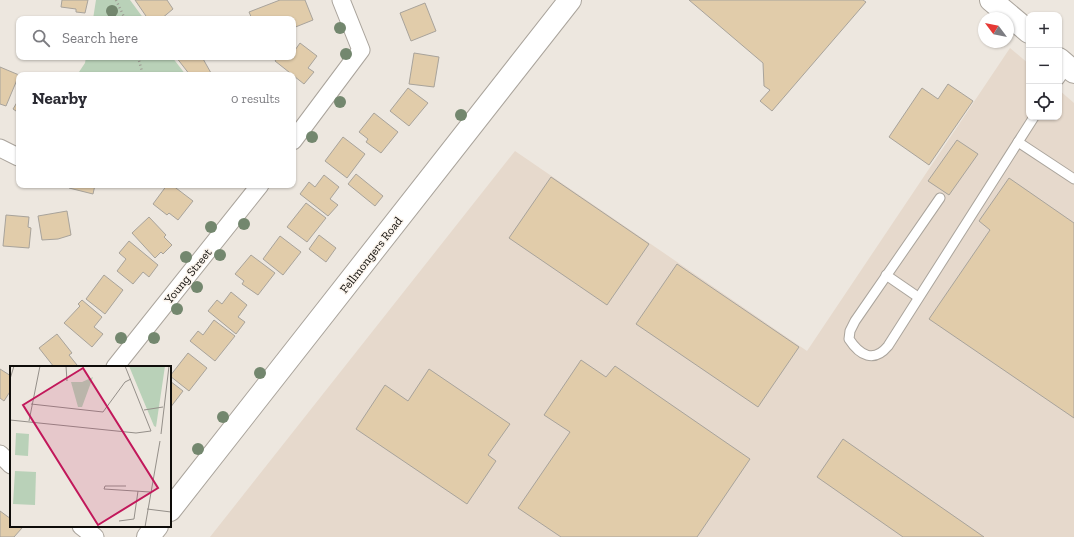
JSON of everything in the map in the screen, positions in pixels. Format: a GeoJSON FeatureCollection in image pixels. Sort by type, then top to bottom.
{"type":"FeatureCollection","features":[{"type":"Feature","properties":{"kind":"main road","name":"Fellmongers Road"},"geometry":{"type":"LineString","coordinates":[[171,509],[570,0]]}},
{"type":"Feature","properties":{"kind":"main road"},"geometry":{"type":"LineString","coordinates":[[991,0],[1026,29]]}},
{"type":"Feature","properties":{"kind":"main road"},"geometry":{"type":"LineString","coordinates":[[148,537],[156,527]]}},
{"type":"Feature","properties":{"kind":"street"},"geometry":{"type":"LineString","coordinates":[[296,137],[361,50],[341,0]]}},
{"type":"Feature","properties":{"kind":"street"},"geometry":{"type":"LineString","coordinates":[[0,148],[16,156]]}},
{"type":"Feature","properties":{"kind":"street","name":"Young Street"},"geometry":{"type":"LineString","coordinates":[[116,366],[258,188]]}},
{"type":"Feature","properties":{"kind":"street"},"geometry":{"type":"LineString","coordinates":[[0,454],[10,464]]}},
{"type":"Feature","properties":{"kind":"street"},"geometry":{"type":"LineString","coordinates":[[82,527],[95,537]]}},
{"type":"Feature","properties":{"kind":"lane"},"geometry":{"type":"LineString","coordinates":[[940,198],[886,275],[850,331],[849,339],[853,347],[865,355],[873,357],[882,353],[1032,120]]}},
{"type":"Feature","properties":{"kind":"lane"},"geometry":{"type":"LineString","coordinates":[[1018,142],[1074,179]]}},
{"type":"Feature","properties":{"kind":"lane"},"geometry":{"type":"LineString","coordinates":[[886,275],[918,297]]}},
{"type":"Feature","properties":{"kind":"path"},"geometry":{"type":"LineString","coordinates":[[116,0],[124,16]]}},
{"type":"Feature","properties":{"kind":"path"},"geometry":{"type":"LineString","coordinates":[[139,60],[142,72]]}},
{"type":"Feature","properties":{"kind":"shaded area"},"geometry":{"type":"Polygon","coordinates":[[[1010,48],[1026,61],[1026,120],[1062,120],[1062,93],[1074,103],[1074,537],[210,537],[515,151],[807,351],[1010,48]]]}},
{"type":"Feature","properties":{"kind":"green space"},"geometry":{"type":"Polygon","coordinates":[[[96,0],[130,0],[142,16],[93,16],[96,0]]]}},
{"type":"Feature","properties":{"kind":"green space"},"geometry":{"type":"Polygon","coordinates":[[[86,60],[174,60],[184,72],[79,72],[86,60]]]}},
{"type":"Feature","properties":{"kind":"building"},"geometry":{"type":"Polygon","coordinates":[[[62,0],[88,0],[85,13],[76,12],[76,9],[61,7],[62,0]]]}},
{"type":"Feature","properties":{"kind":"building"},"geometry":{"type":"Polygon","coordinates":[[[135,0],[167,0],[173,9],[165,16],[146,16],[135,0]]]}},
{"type":"Feature","properties":{"kind":"building"},"geometry":{"type":"Polygon","coordinates":[[[280,0],[305,0],[313,20],[296,27],[296,16],[251,16],[249,12],[280,0]]]}},
{"type":"Feature","properties":{"kind":"building"},"geometry":{"type":"Polygon","coordinates":[[[689,0],[863,0],[866,2],[772,111],[760,101],[770,90],[764,86],[763,63],[689,0]]]}},
{"type":"Feature","properties":{"kind":"building"},"geometry":{"type":"Polygon","coordinates":[[[425,3],[436,31],[411,41],[400,13],[425,3]]]}},
{"type":"Feature","properties":{"kind":"building"},"geometry":{"type":"Polygon","coordinates":[[[300,43],[317,56],[308,68],[314,72],[304,84],[296,78],[296,72],[289,72],[275,61],[296,60],[296,49],[300,43]]]}},
{"type":"Feature","properties":{"kind":"building"},"geometry":{"type":"Polygon","coordinates":[[[414,53],[439,57],[434,87],[409,84],[414,53]]]}},
{"type":"Feature","properties":{"kind":"building"},"geometry":{"type":"Polygon","coordinates":[[[178,60],[204,60],[210,72],[188,72],[178,60]]]}},
{"type":"Feature","properties":{"kind":"building"},"geometry":{"type":"Polygon","coordinates":[[[0,67],[16,74],[16,82],[6,106],[0,104],[0,67]]]}},
{"type":"Feature","properties":{"kind":"building"},"geometry":{"type":"Polygon","coordinates":[[[948,84],[973,101],[929,165],[889,137],[922,88],[938,99],[948,84]]]}},
{"type":"Feature","properties":{"kind":"building"},"geometry":{"type":"Polygon","coordinates":[[[408,88],[428,103],[409,126],[390,111],[408,88]]]}},
{"type":"Feature","properties":{"kind":"building"},"geometry":{"type":"Polygon","coordinates":[[[16,104],[16,111],[13,109],[16,104]]]}},
{"type":"Feature","properties":{"kind":"building"},"geometry":{"type":"Polygon","coordinates":[[[374,113],[398,132],[381,153],[366,142],[368,139],[359,132],[374,113]]]}},
{"type":"Feature","properties":{"kind":"building"},"geometry":{"type":"Polygon","coordinates":[[[343,137],[365,154],[347,178],[325,161],[343,137]]]}},
{"type":"Feature","properties":{"kind":"building"},"geometry":{"type":"Polygon","coordinates":[[[957,140],[978,154],[949,195],[928,181],[957,140]]]}},
{"type":"Feature","properties":{"kind":"building"},"geometry":{"type":"Polygon","coordinates":[[[356,174],[383,196],[375,206],[348,184],[356,174]]]}},
{"type":"Feature","properties":{"kind":"building"},"geometry":{"type":"Polygon","coordinates":[[[324,175],[339,187],[330,199],[338,205],[328,216],[300,194],[309,182],[315,187],[324,175]]]}},
{"type":"Feature","properties":{"kind":"building"},"geometry":{"type":"Polygon","coordinates":[[[551,177],[649,244],[607,305],[509,238],[551,177]]]}},
{"type":"Feature","properties":{"kind":"building"},"geometry":{"type":"Polygon","coordinates":[[[1009,178],[1074,223],[1074,418],[929,319],[990,230],[979,221],[1009,178]]]}},
{"type":"Feature","properties":{"kind":"building"},"geometry":{"type":"Polygon","coordinates":[[[69,188],[94,188],[93,194],[69,188]]]}},
{"type":"Feature","properties":{"kind":"building"},"geometry":{"type":"Polygon","coordinates":[[[165,188],[176,188],[193,201],[178,220],[169,213],[167,215],[153,204],[165,188]]]}},
{"type":"Feature","properties":{"kind":"building"},"geometry":{"type":"Polygon","coordinates":[[[306,203],[326,218],[307,242],[287,227],[306,203]]]}},
{"type":"Feature","properties":{"kind":"building"},"geometry":{"type":"Polygon","coordinates":[[[67,211],[71,235],[58,239],[42,240],[38,216],[67,211]]]}},
{"type":"Feature","properties":{"kind":"building"},"geometry":{"type":"Polygon","coordinates":[[[6,215],[29,217],[28,227],[31,228],[29,248],[3,246],[6,215]]]}},
{"type":"Feature","properties":{"kind":"building"},"geometry":{"type":"Polygon","coordinates":[[[149,217],[166,235],[164,237],[172,245],[163,254],[161,252],[155,258],[132,233],[149,217]]]}},
{"type":"Feature","properties":{"kind":"building"},"geometry":{"type":"Polygon","coordinates":[[[319,235],[336,248],[326,262],[309,249],[319,235]]]}},
{"type":"Feature","properties":{"kind":"building"},"geometry":{"type":"Polygon","coordinates":[[[280,236],[301,252],[283,275],[263,259],[280,236]]]}},
{"type":"Feature","properties":{"kind":"building"},"geometry":{"type":"Polygon","coordinates":[[[129,241],[158,265],[149,277],[143,272],[133,284],[117,271],[126,259],[119,253],[129,241]]]}},
{"type":"Feature","properties":{"kind":"building"},"geometry":{"type":"Polygon","coordinates":[[[251,255],[275,273],[258,295],[242,284],[244,281],[235,274],[251,255]]]}},
{"type":"Feature","properties":{"kind":"building"},"geometry":{"type":"Polygon","coordinates":[[[677,264],[799,347],[758,407],[636,324],[677,264]]]}},
{"type":"Feature","properties":{"kind":"building"},"geometry":{"type":"Polygon","coordinates":[[[104,275],[123,290],[105,314],[86,299],[104,275]]]}},
{"type":"Feature","properties":{"kind":"building"},"geometry":{"type":"Polygon","coordinates":[[[231,292],[247,305],[238,317],[245,322],[236,334],[208,311],[217,300],[222,304],[231,292]]]}},
{"type":"Feature","properties":{"kind":"building"},"geometry":{"type":"Polygon","coordinates":[[[82,300],[102,317],[94,327],[103,334],[92,347],[64,323],[80,306],[78,304],[82,300]]]}},
{"type":"Feature","properties":{"kind":"building"},"geometry":{"type":"Polygon","coordinates":[[[214,320],[235,336],[215,361],[190,341],[198,331],[203,335],[214,320]]]}},
{"type":"Feature","properties":{"kind":"building"},"geometry":{"type":"Polygon","coordinates":[[[57,334],[72,353],[69,355],[77,365],[53,366],[39,348],[57,334]]]}},
{"type":"Feature","properties":{"kind":"building"},"geometry":{"type":"Polygon","coordinates":[[[188,353],[207,368],[189,391],[171,377],[171,375],[188,353]]]}},
{"type":"Feature","properties":{"kind":"building"},"geometry":{"type":"Polygon","coordinates":[[[581,360],[606,377],[615,366],[750,459],[697,537],[561,537],[518,508],[570,432],[544,415],[581,360]]]}},
{"type":"Feature","properties":{"kind":"building"},"geometry":{"type":"Polygon","coordinates":[[[0,369],[10,375],[10,392],[4,401],[0,398],[0,369]]]}},
{"type":"Feature","properties":{"kind":"building"},"geometry":{"type":"Polygon","coordinates":[[[429,369],[510,424],[488,455],[496,461],[467,504],[356,429],[385,385],[408,401],[429,369]]]}},
{"type":"Feature","properties":{"kind":"building"},"geometry":{"type":"Polygon","coordinates":[[[171,382],[183,391],[171,407],[171,382]]]}},
{"type":"Feature","properties":{"kind":"building"},"geometry":{"type":"Polygon","coordinates":[[[843,439],[984,537],[903,537],[817,477],[843,439]]]}},
{"type":"Feature","properties":{"kind":"building"},"geometry":{"type":"Polygon","coordinates":[[[0,511],[10,518],[10,527],[22,528],[14,537],[0,537],[0,511]]]}}]}
